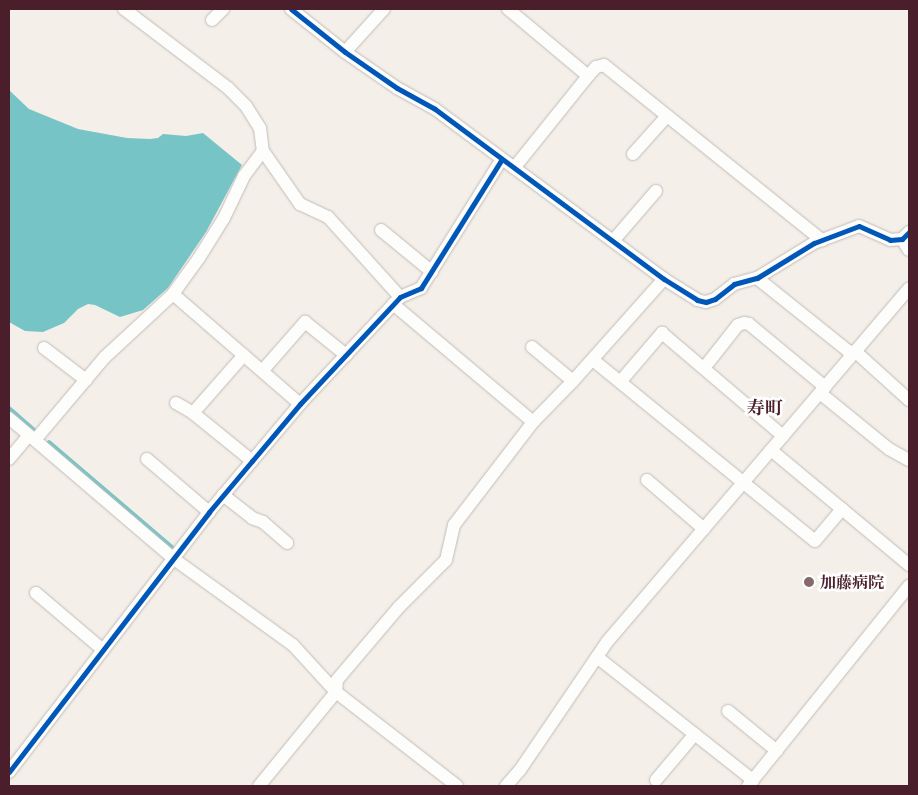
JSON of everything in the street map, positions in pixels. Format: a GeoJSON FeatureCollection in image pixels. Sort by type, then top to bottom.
{"type":"FeatureCollection","features":[{"type":"Feature","properties":{"kind":"street"},"geometry":{"type":"LineString","coordinates":[[212,20],[223,9]]}},
{"type":"Feature","properties":{"kind":"street"},"geometry":{"type":"LineString","coordinates":[[290,9],[345,52],[397,88],[435,109],[613,242],[697,300],[706,302],[715,299],[734,284],[756,278],[796,253],[822,240],[858,226],[890,240],[906,236],[909,250]]}},
{"type":"Feature","properties":{"kind":"street"},"geometry":{"type":"LineString","coordinates":[[345,52],[384,9]]}},
{"type":"Feature","properties":{"kind":"street"},"geometry":{"type":"LineString","coordinates":[[508,9],[588,76]]}},
{"type":"Feature","properties":{"kind":"street"},"geometry":{"type":"LineString","coordinates":[[128,10],[228,88],[246,106],[260,128],[264,150],[300,204],[328,217],[397,300],[533,422]]}},
{"type":"Feature","properties":{"kind":"street"},"geometry":{"type":"LineString","coordinates":[[514,168],[588,76],[596,67],[604,65],[822,240]]}},
{"type":"Feature","properties":{"kind":"street"},"geometry":{"type":"LineString","coordinates":[[633,154],[668,116]]}},
{"type":"Feature","properties":{"kind":"street"},"geometry":{"type":"LineString","coordinates":[[9,459],[32,438],[105,357],[173,294],[199,258],[224,218],[244,176],[264,150]]}},
{"type":"Feature","properties":{"kind":"street"},"geometry":{"type":"LineString","coordinates":[[9,772],[209,512],[300,404],[397,300],[421,288],[502,159]]}},
{"type":"Feature","properties":{"kind":"street"},"geometry":{"type":"LineString","coordinates":[[613,242],[656,191]]}},
{"type":"Feature","properties":{"kind":"street"},"geometry":{"type":"LineString","coordinates":[[381,230],[432,272]]}},
{"type":"Feature","properties":{"kind":"street"},"geometry":{"type":"LineString","coordinates":[[756,278],[848,351],[857,353],[909,400]]}},
{"type":"Feature","properties":{"kind":"street"},"geometry":{"type":"LineString","coordinates":[[260,786],[336,692],[338,680],[399,607],[446,560],[454,525],[533,422],[593,360],[664,279]]}},
{"type":"Feature","properties":{"kind":"street"},"geometry":{"type":"LineString","coordinates":[[506,786],[520,770],[607,642],[822,390],[857,353],[909,290]]}},
{"type":"Feature","properties":{"kind":"street"},"geometry":{"type":"LineString","coordinates":[[173,294],[300,404]]}},
{"type":"Feature","properties":{"kind":"street"},"geometry":{"type":"LineString","coordinates":[[263,370],[305,322],[346,355]]}},
{"type":"Feature","properties":{"kind":"street"},"geometry":{"type":"LineString","coordinates":[[704,368],[738,325],[749,324],[889,449],[909,460]]}},
{"type":"Feature","properties":{"kind":"street"},"geometry":{"type":"LineString","coordinates":[[620,382],[662,333],[783,436]]}},
{"type":"Feature","properties":{"kind":"street"},"geometry":{"type":"LineString","coordinates":[[532,347],[573,381]]}},
{"type":"Feature","properties":{"kind":"street"},"geometry":{"type":"LineString","coordinates":[[44,348],[86,380]]}},
{"type":"Feature","properties":{"kind":"street"},"geometry":{"type":"LineString","coordinates":[[193,413],[244,354]]}},
{"type":"Feature","properties":{"kind":"street"},"geometry":{"type":"LineString","coordinates":[[593,360],[815,541],[842,509]]}},
{"type":"Feature","properties":{"kind":"street"},"geometry":{"type":"LineString","coordinates":[[176,403],[193,413],[252,461]]}},
{"type":"Feature","properties":{"kind":"street"},"geometry":{"type":"LineString","coordinates":[[9,418],[174,559],[293,645],[336,692],[456,786]]}},
{"type":"Feature","properties":{"kind":"street"},"geometry":{"type":"LineString","coordinates":[[771,450],[909,565]]}},
{"type":"Feature","properties":{"kind":"street"},"geometry":{"type":"LineString","coordinates":[[147,459],[209,512]]}},
{"type":"Feature","properties":{"kind":"street"},"geometry":{"type":"LineString","coordinates":[[647,480],[704,529]]}},
{"type":"Feature","properties":{"kind":"street"},"geometry":{"type":"LineString","coordinates":[[224,495],[252,518],[263,522],[287,543]]}},
{"type":"Feature","properties":{"kind":"street"},"geometry":{"type":"LineString","coordinates":[[598,657],[695,734],[751,783],[909,586]]}},
{"type":"Feature","properties":{"kind":"street"},"geometry":{"type":"LineString","coordinates":[[36,593],[103,650]]}},
{"type":"Feature","properties":{"kind":"street"},"geometry":{"type":"LineString","coordinates":[[728,711],[777,751]]}},
{"type":"Feature","properties":{"kind":"street"},"geometry":{"type":"LineString","coordinates":[[656,780],[695,734]]}},
{"type":"Feature","properties":{"kind":"water"},"geometry":{"type":"Polygon","coordinates":[[[9,90],[29,109],[78,129],[127,138],[150,139],[158,138],[163,134],[186,136],[203,133],[242,165],[206,232],[168,288],[143,310],[120,317],[95,305],[88,304],[78,309],[64,323],[43,332],[25,331],[9,322],[9,90]]]}},
{"type":"Feature","properties":{"kind":"waterway"},"geometry":{"type":"LineString","coordinates":[[9,408],[34,430]]}},
{"type":"Feature","properties":{"kind":"waterway"},"geometry":{"type":"LineString","coordinates":[[49,442],[172,547]]}},
{"type":"Feature","properties":{"kind":"cycle path"},"geometry":{"type":"LineString","coordinates":[[291,9],[345,52],[397,88],[435,109],[664,279],[697,300],[706,302],[715,299],[734,284],[757,278],[814,243],[859,226],[890,240],[902,239],[909,232]]}},
{"type":"Feature","properties":{"kind":"cycle path"},"geometry":{"type":"LineString","coordinates":[[9,772],[209,512],[300,404],[400,297],[421,288],[502,159]]}},
{"type":"Feature","properties":{"kind":"place","name":"加藤病院"},"geometry":{"type":"Point","coordinates":[809,582]}},
{"type":"Feature","properties":{"kind":"district","name":"寿町"},"geometry":{"type":"Point","coordinates":[765,408]}}]}
